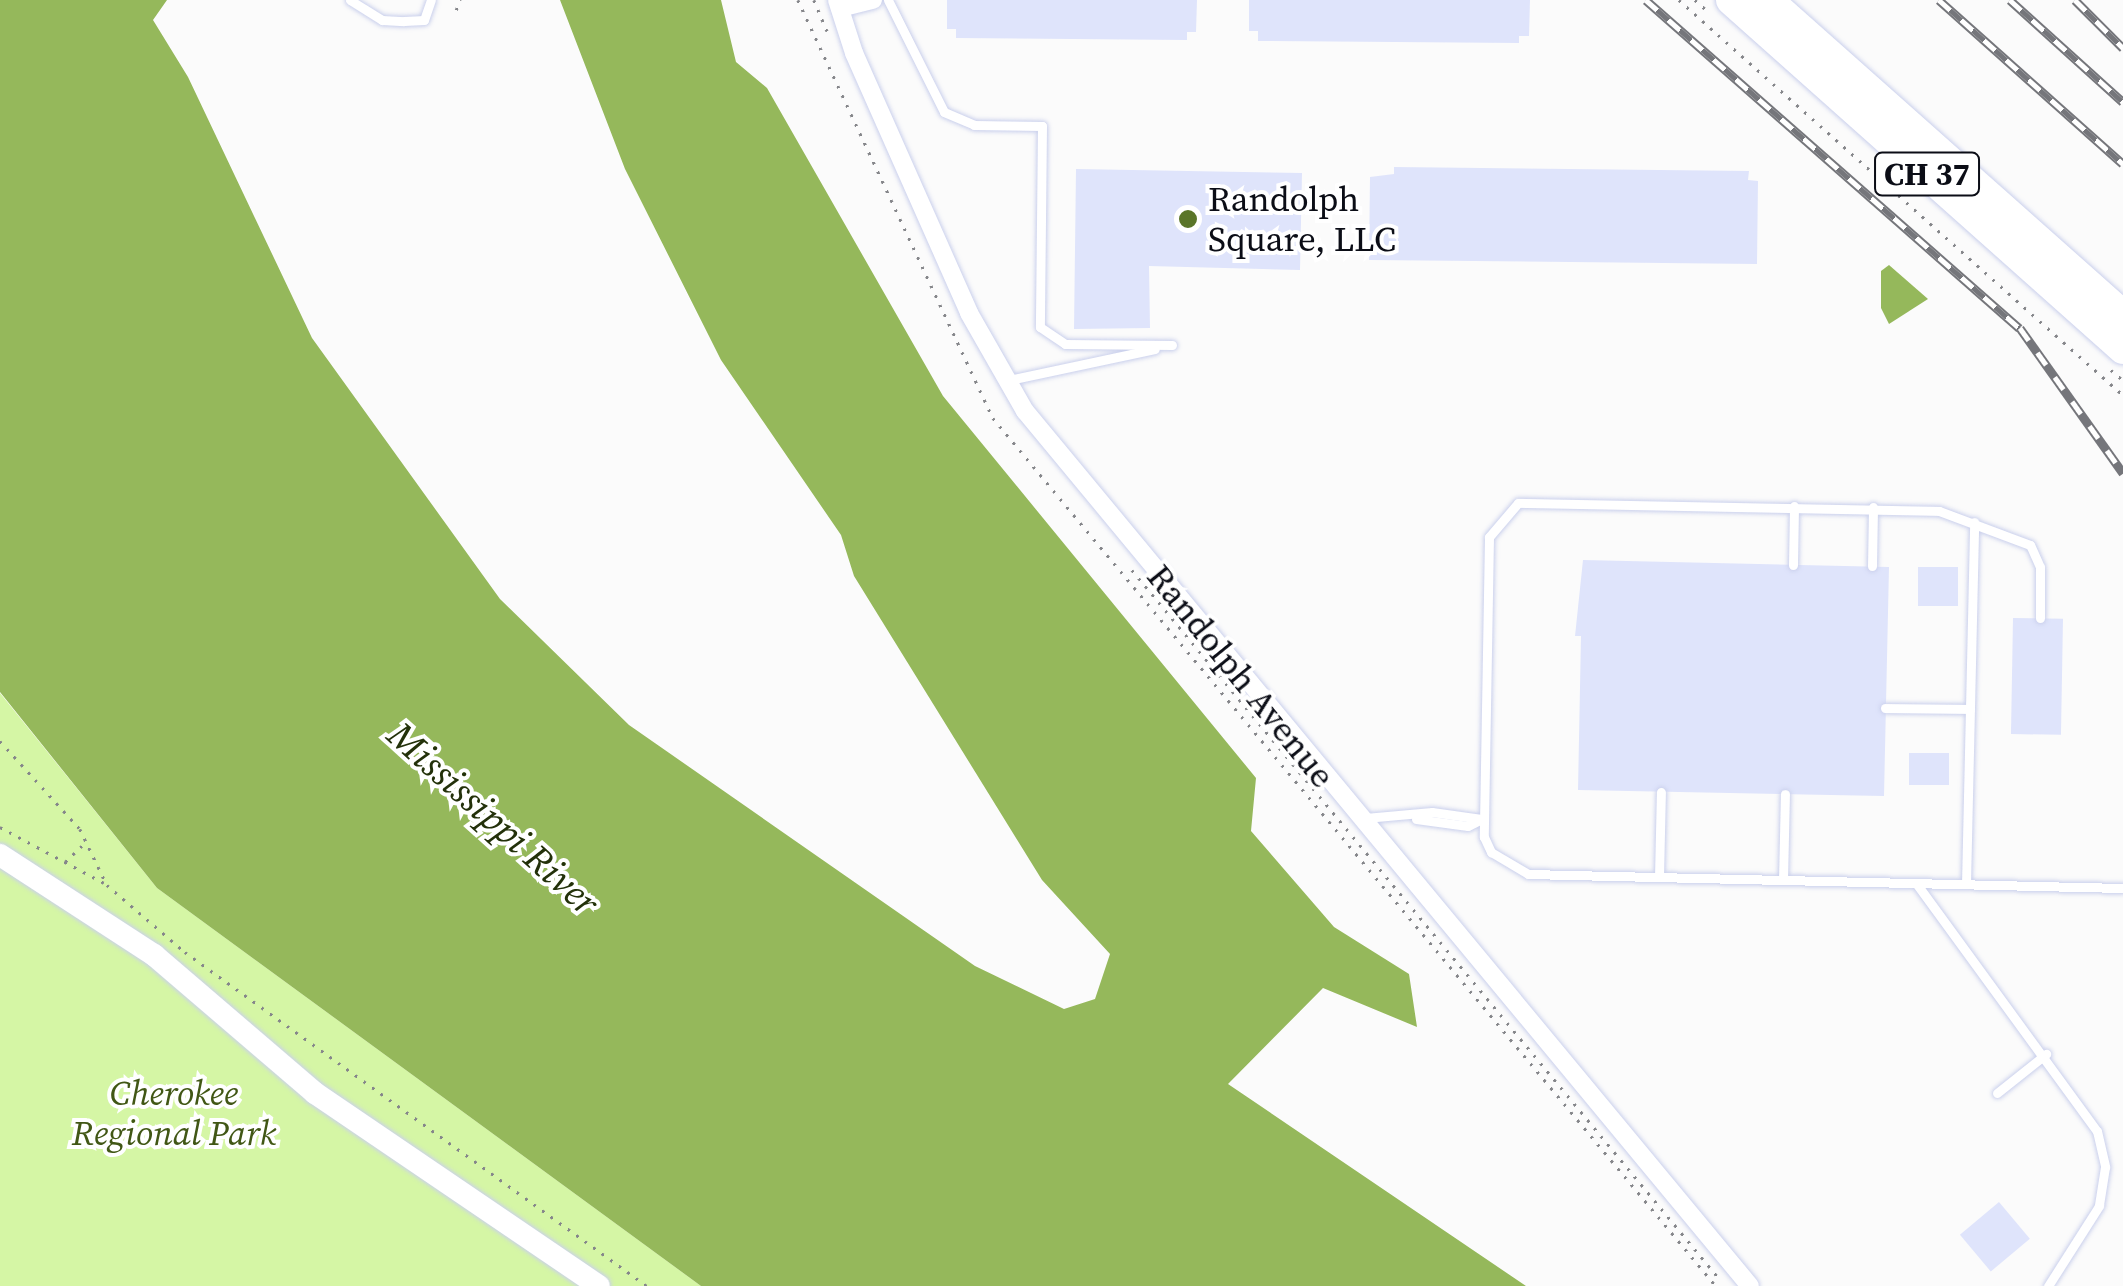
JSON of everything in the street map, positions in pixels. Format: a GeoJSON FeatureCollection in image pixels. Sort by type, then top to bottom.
{"type":"FeatureCollection","features":[{"type":"Feature","properties":{"kind":"highway","name":"CH 37"},"geometry":{"type":"LineString","coordinates":[[1730,0],[2123,349]]}},
{"type":"Feature","properties":{"kind":"highway","name":"CH 37"},"geometry":{"type":"LineString","coordinates":[[1768,0],[2123,315]]}},
{"type":"Feature","properties":{"kind":"street"},"geometry":{"type":"LineString","coordinates":[[839,4],[873,0]]}},
{"type":"Feature","properties":{"kind":"street","name":"Randolph Avenue"},"geometry":{"type":"LineString","coordinates":[[839,4],[854,52],[1006,381],[1357,818],[1750,1286]]}},
{"type":"Feature","properties":{"kind":"street"},"geometry":{"type":"LineString","coordinates":[[0,855],[154,955],[315,1093],[600,1286]]}},
{"type":"Feature","properties":{"kind":"lane"},"geometry":{"type":"LineString","coordinates":[[350,0],[382,20],[404,21],[424,20],[431,0]]}},
{"type":"Feature","properties":{"kind":"lane"},"geometry":{"type":"LineString","coordinates":[[888,0],[944,112],[974,125],[1042,126],[1040,327],[1065,344],[1172,346],[1006,381]]}},
{"type":"Feature","properties":{"kind":"lane"},"geometry":{"type":"LineString","coordinates":[[2040,618],[2040,567],[2030,545],[1929,509],[1530,500],[1506,510],[1489,538],[1482,820],[1491,852],[1528,874],[2123,888]]}},
{"type":"Feature","properties":{"kind":"lane"},"geometry":{"type":"LineString","coordinates":[[1793,564],[1794,506]]}},
{"type":"Feature","properties":{"kind":"lane"},"geometry":{"type":"LineString","coordinates":[[1872,566],[1873,507]]}},
{"type":"Feature","properties":{"kind":"lane"},"geometry":{"type":"LineString","coordinates":[[1966,884],[1974,522]]}},
{"type":"Feature","properties":{"kind":"lane"},"geometry":{"type":"LineString","coordinates":[[1885,708],[1970,709]]}},
{"type":"Feature","properties":{"kind":"lane"},"geometry":{"type":"LineString","coordinates":[[1659,877],[1661,792]]}},
{"type":"Feature","properties":{"kind":"lane"},"geometry":{"type":"LineString","coordinates":[[1783,880],[1785,794]]}},
{"type":"Feature","properties":{"kind":"lane"},"geometry":{"type":"LineString","coordinates":[[1357,818],[1466,813],[1482,820]]}},
{"type":"Feature","properties":{"kind":"lane"},"geometry":{"type":"LineString","coordinates":[[1916,883],[2088,1112],[2105,1168],[2090,1226],[2048,1286]]}},
{"type":"Feature","properties":{"kind":"lane"},"geometry":{"type":"LineString","coordinates":[[1998,1092],[2046,1054]]}},
{"type":"Feature","properties":{"kind":"path"},"geometry":{"type":"LineString","coordinates":[[456,10],[460,0]]}},
{"type":"Feature","properties":{"kind":"path"},"geometry":{"type":"LineString","coordinates":[[1679,0],[2123,395]]}},
{"type":"Feature","properties":{"kind":"path"},"geometry":{"type":"LineString","coordinates":[[0,741],[86,842],[107,885]]}},
{"type":"Feature","properties":{"kind":"path"},"geometry":{"type":"LineString","coordinates":[[0,827],[107,885],[238,995],[647,1286]]}},
{"type":"Feature","properties":{"kind":"path"},"geometry":{"type":"LineString","coordinates":[[65,862],[86,842]]}},
{"type":"Feature","properties":{"kind":"green space","name":"Cherokee Regional Park"},"geometry":{"type":"Polygon","coordinates":[[[0,693],[157,888],[701,1286],[0,1286],[0,693]]]}},
{"type":"Feature","properties":{"kind":"water","name":"Mississippi River"},"geometry":{"type":"Polygon","coordinates":[[[0,0],[167,0],[153,20],[188,77],[312,338],[500,599],[629,725],[975,966],[1064,1009],[1095,999],[1110,954],[1042,880],[854,576],[841,535],[721,360],[625,169],[560,0],[721,0],[736,62],[767,88],[943,396],[1256,778],[1251,831],[1334,927],[1409,974],[1417,1027],[1323,988],[1228,1084],[1526,1286],[701,1286],[157,888],[0,692],[0,0]]]}},
{"type":"Feature","properties":{"kind":"water"},"geometry":{"type":"Polygon","coordinates":[[[1889,265],[1928,299],[1889,324],[1881,308],[1881,271],[1889,265]]]}},
{"type":"Feature","properties":{"kind":"building"},"geometry":{"type":"Polygon","coordinates":[[[947,0],[1197,0],[1196,32],[1187,32],[1187,40],[956,38],[956,29],[947,29],[947,0]]]}},
{"type":"Feature","properties":{"kind":"building"},"geometry":{"type":"Polygon","coordinates":[[[1249,0],[1530,0],[1529,36],[1519,36],[1519,43],[1258,41],[1258,31],[1249,31],[1249,0]]]}},
{"type":"Feature","properties":{"kind":"building"},"geometry":{"type":"Polygon","coordinates":[[[1394,167],[1749,171],[1748,180],[1758,181],[1757,264],[1369,260],[1370,177],[1394,174],[1394,167]]]}},
{"type":"Feature","properties":{"kind":"building","name":"Randolph Square, LLC"},"geometry":{"type":"Polygon","coordinates":[[[1076,169],[1302,173],[1300,270],[1149,266],[1150,328],[1074,329],[1076,169]]]}},
{"type":"Feature","properties":{"kind":"building"},"geometry":{"type":"Polygon","coordinates":[[[1583,560],[1889,567],[1884,796],[1578,790],[1581,636],[1575,636],[1583,560]]]}},
{"type":"Feature","properties":{"kind":"building"},"geometry":{"type":"Polygon","coordinates":[[[1918,567],[1958,567],[1958,606],[1918,606],[1918,567]]]}},
{"type":"Feature","properties":{"kind":"building"},"geometry":{"type":"Polygon","coordinates":[[[2013,618],[2063,619],[2061,735],[2011,734],[2013,618]]]}},
{"type":"Feature","properties":{"kind":"building"},"geometry":{"type":"Polygon","coordinates":[[[1909,753],[1949,753],[1949,785],[1909,785],[1909,753]]]}},
{"type":"Feature","properties":{"kind":"building"},"geometry":{"type":"Polygon","coordinates":[[[1999,1202],[2030,1239],[1991,1272],[1960,1235],[1999,1202]]]}},
{"type":"Feature","properties":{"kind":"railway"},"geometry":{"type":"LineString","coordinates":[[1646,0],[2020,328],[2123,473]]}},
{"type":"Feature","properties":{"kind":"railway"},"geometry":{"type":"LineString","coordinates":[[1939,0],[2123,164]]}},
{"type":"Feature","properties":{"kind":"railway"},"geometry":{"type":"LineString","coordinates":[[2010,0],[2123,102]]}},
{"type":"Feature","properties":{"kind":"railway"},"geometry":{"type":"LineString","coordinates":[[2075,0],[2123,48]]}},
{"type":"Feature","properties":{"kind":"place","name":"Randolph Square, LLC"},"geometry":{"type":"Point","coordinates":[1188,219]}}]}
